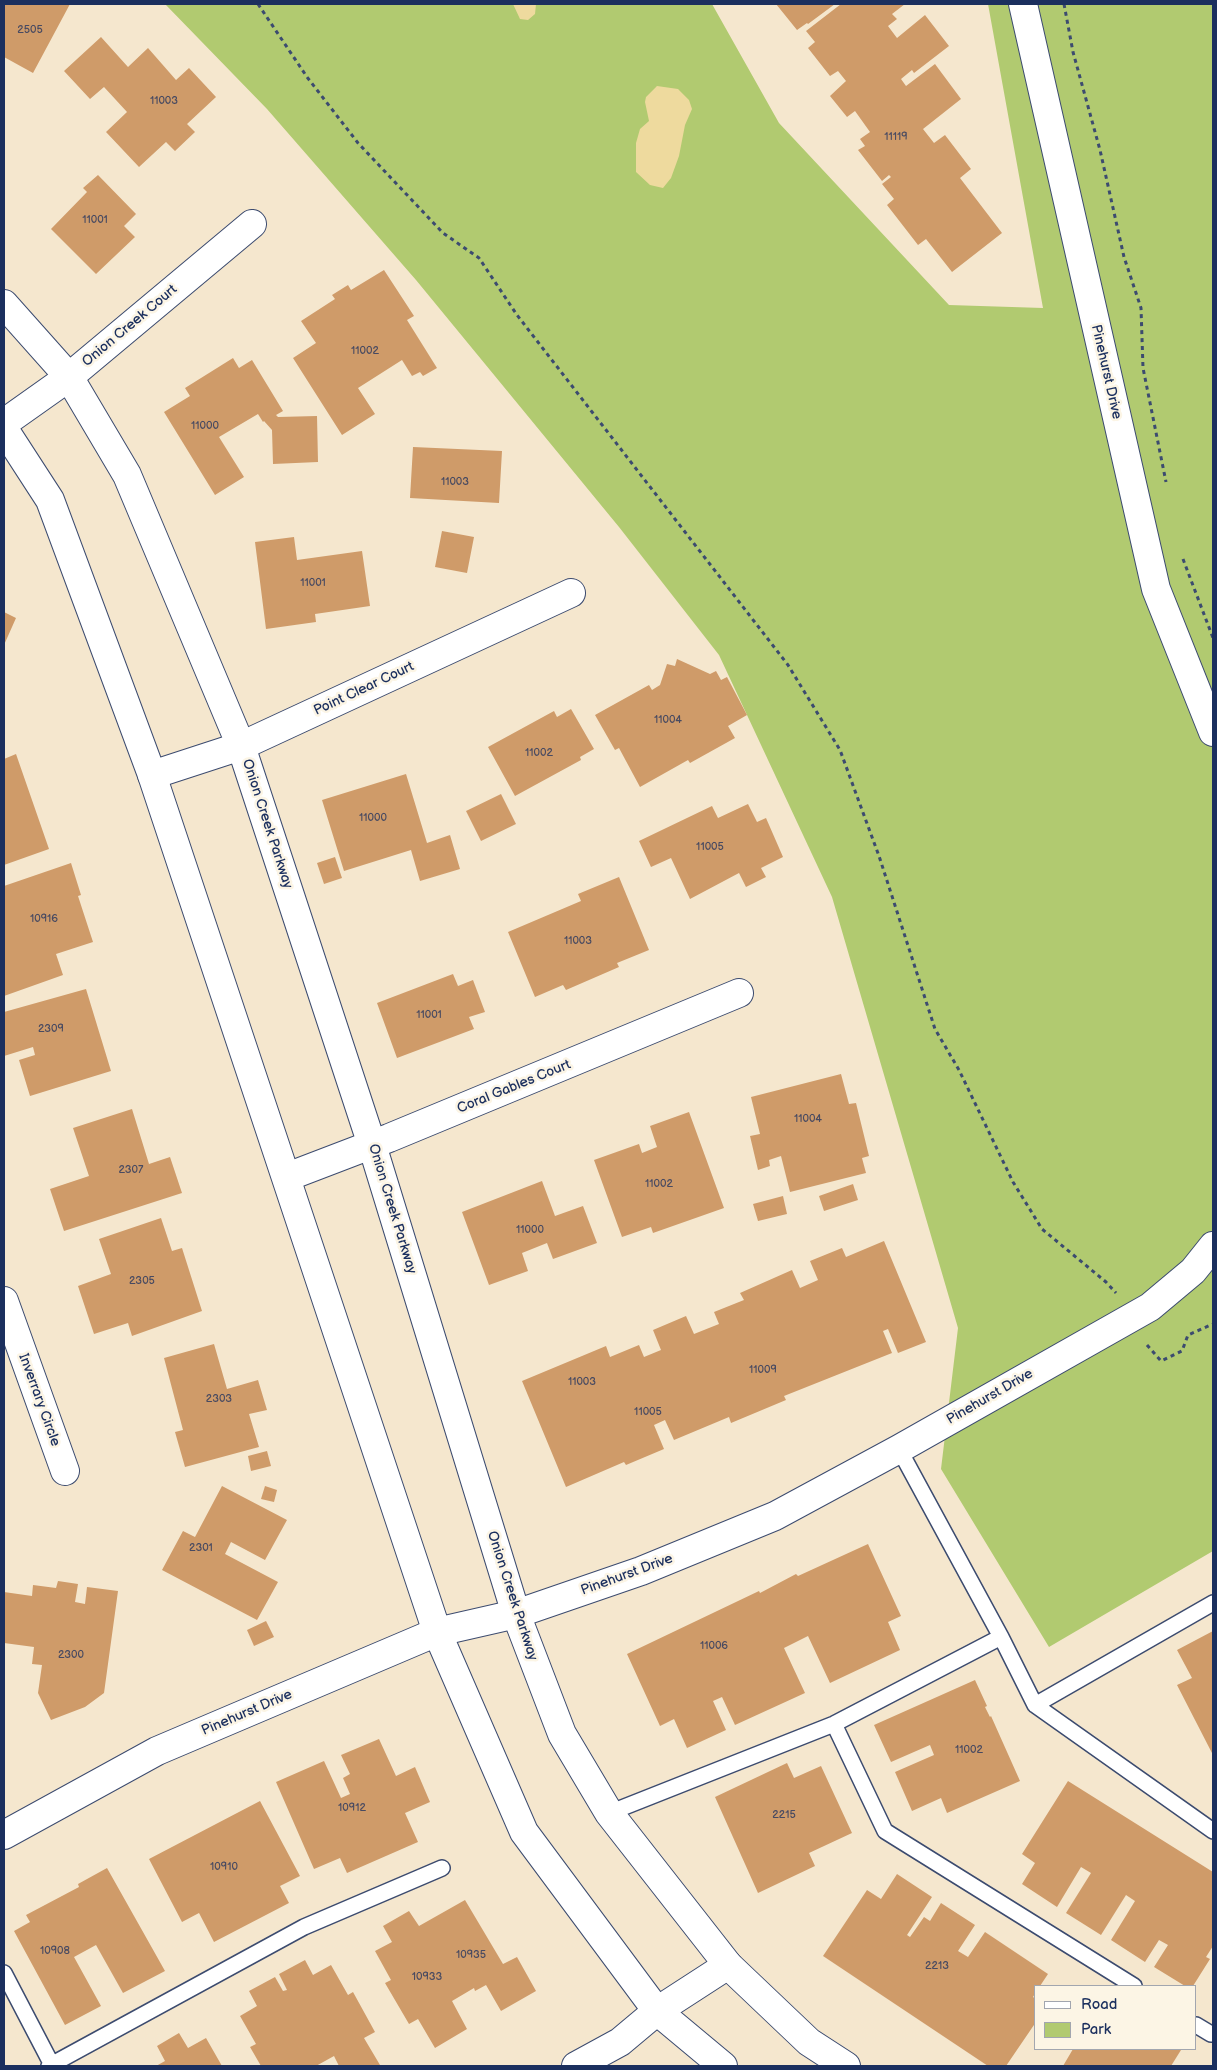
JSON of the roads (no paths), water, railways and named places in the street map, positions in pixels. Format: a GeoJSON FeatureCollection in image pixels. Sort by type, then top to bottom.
{"type":"FeatureCollection","features":[{"type":"Feature","properties":{"kind":"street","name":"Pinehurst Drive"},"geometry":{"type":"LineString","coordinates":[[1023,4],[1156,589],[1213,732]]}},
{"type":"Feature","properties":{"kind":"street","name":"Onion Creek Court"},"geometry":{"type":"LineString","coordinates":[[4,423],[69,377],[252,224]]}},
{"type":"Feature","properties":{"kind":"street","name":"Onion Creek Parkway"},"geometry":{"type":"LineString","coordinates":[[4,304],[69,377],[127,475],[241,746],[372,1145],[516,1614],[562,1734],[609,1813],[728,1965],[809,2042],[846,2066]]}},
{"type":"Feature","properties":{"kind":"street"},"geometry":{"type":"LineString","coordinates":[[4,429],[50,500],[152,775],[437,1632],[524,1832],[657,2012],[723,2066]]}},
{"type":"Feature","properties":{"kind":"street","name":"Point Clear Court"},"geometry":{"type":"LineString","coordinates":[[152,775],[241,746],[572,593]]}},
{"type":"Feature","properties":{"kind":"street","name":"Coral Gables Court"},"geometry":{"type":"LineString","coordinates":[[287,1177],[372,1145],[739,993]]}},
{"type":"Feature","properties":{"kind":"street","name":"Pinehurst Drive"},"geometry":{"type":"LineString","coordinates":[[4,1835],[157,1751],[437,1632],[516,1614],[640,1571],[775,1516],[899,1449],[1150,1307],[1193,1271],[1213,1246]]}},
{"type":"Feature","properties":{"kind":"street","name":"Inverrary Circle"},"geometry":{"type":"LineString","coordinates":[[4,1301],[65,1471]]}},
{"type":"Feature","properties":{"kind":"street"},"geometry":{"type":"LineString","coordinates":[[576,2066],[620,2042],[657,2012],[728,1965]]}},
{"type":"Feature","properties":{"kind":"lane"},"geometry":{"type":"LineString","coordinates":[[899,1449],[1035,1705],[1213,1831]]}},
{"type":"Feature","properties":{"kind":"lane"},"geometry":{"type":"LineString","coordinates":[[1035,1705],[1213,1602]]}},
{"type":"Feature","properties":{"kind":"lane"},"geometry":{"type":"LineString","coordinates":[[609,1813],[834,1724],[1000,1637]]}},
{"type":"Feature","properties":{"kind":"lane"},"geometry":{"type":"LineString","coordinates":[[834,1724],[885,1831],[1132,1985]]}},
{"type":"Feature","properties":{"kind":"lane"},"geometry":{"type":"LineString","coordinates":[[4,1973],[51,2066],[304,1927],[442,1868]]}},
{"type":"Feature","properties":{"kind":"lane"},"geometry":{"type":"LineString","coordinates":[[1197,2026],[1210,2034]]}}]}
